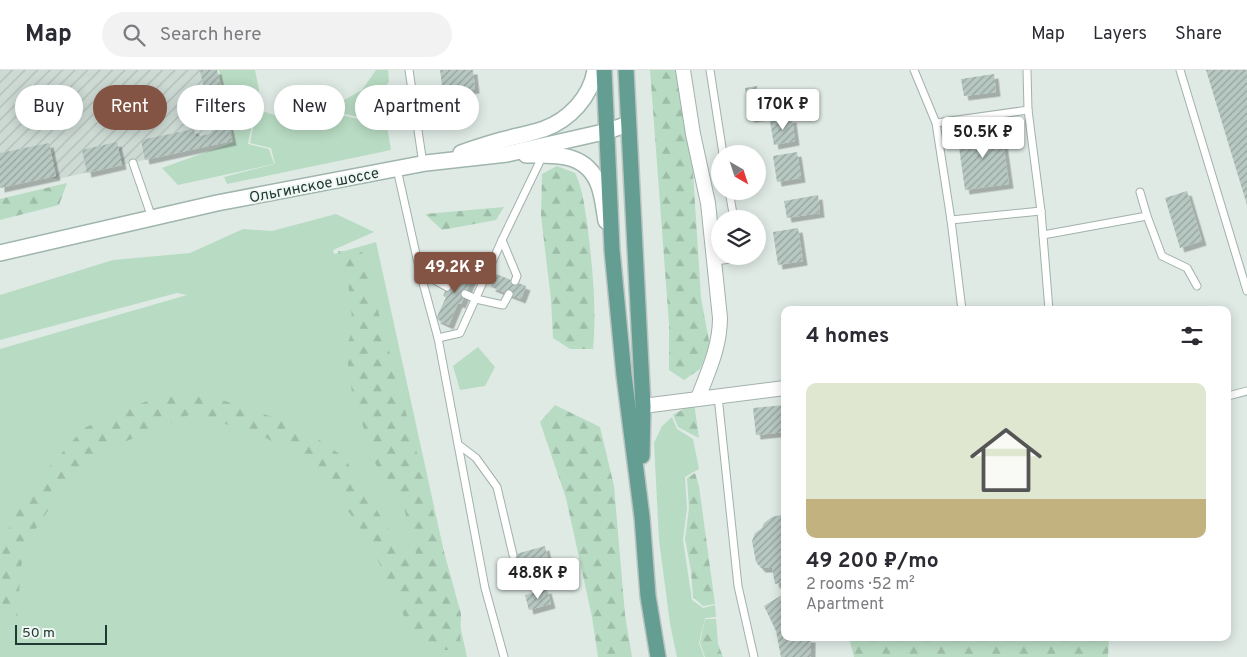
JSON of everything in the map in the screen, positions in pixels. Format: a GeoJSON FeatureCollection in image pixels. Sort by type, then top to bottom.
{"type":"FeatureCollection","features":[{"type":"Feature","properties":{"kind":"main road"},"geometry":{"type":"LineString","coordinates":[[424,164],[538,131],[559,122],[582,102],[589,89],[595,70]]}},
{"type":"Feature","properties":{"kind":"main road"},"geometry":{"type":"LineString","coordinates":[[604,70],[612,250],[624,375],[642,517],[648,596],[658,657]]}},
{"type":"Feature","properties":{"kind":"main road"},"geometry":{"type":"LineString","coordinates":[[626,70],[642,406],[642,517]]}},
{"type":"Feature","properties":{"kind":"main road","name":"Ольгинское шоссе"},"geometry":{"type":"LineString","coordinates":[[0,253],[217,203],[424,164],[507,154],[608,131],[628,124]]}},
{"type":"Feature","properties":{"kind":"main road"},"geometry":{"type":"LineString","coordinates":[[507,154],[567,156],[580,161],[589,169],[599,185],[612,250]]}},
{"type":"Feature","properties":{"kind":"street"},"geometry":{"type":"LineString","coordinates":[[682,70],[708,203],[711,228]]}},
{"type":"Feature","properties":{"kind":"street"},"geometry":{"type":"LineString","coordinates":[[698,398],[720,335],[715,265]]}},
{"type":"Feature","properties":{"kind":"street"},"geometry":{"type":"LineString","coordinates":[[642,406],[781,388]]}},
{"type":"Feature","properties":{"kind":"lane"},"geometry":{"type":"LineString","coordinates":[[409,70],[424,164]]}},
{"type":"Feature","properties":{"kind":"lane"},"geometry":{"type":"LineString","coordinates":[[710,70],[722,145]]}},
{"type":"Feature","properties":{"kind":"lane"},"geometry":{"type":"LineString","coordinates":[[914,70],[936,123],[952,220],[962,306]]}},
{"type":"Feature","properties":{"kind":"lane"},"geometry":{"type":"LineString","coordinates":[[1027,70],[1028,110],[1041,211],[1049,306]]}},
{"type":"Feature","properties":{"kind":"lane"},"geometry":{"type":"LineString","coordinates":[[1180,70],[1247,291]]}},
{"type":"Feature","properties":{"kind":"lane"},"geometry":{"type":"LineString","coordinates":[[936,123],[1028,110]]}},
{"type":"Feature","properties":{"kind":"lane"},"geometry":{"type":"LineString","coordinates":[[438,338],[460,333],[502,240],[544,155]]}},
{"type":"Feature","properties":{"kind":"lane"},"geometry":{"type":"LineString","coordinates":[[133,163],[152,218]]}},
{"type":"Feature","properties":{"kind":"lane"},"geometry":{"type":"LineString","coordinates":[[397,169],[420,272],[438,338],[485,588],[504,657]]}},
{"type":"Feature","properties":{"kind":"lane"},"geometry":{"type":"LineString","coordinates":[[1140,192],[1162,256],[1187,268],[1197,286]]}},
{"type":"Feature","properties":{"kind":"lane"},"geometry":{"type":"LineString","coordinates":[[952,220],[1041,211]]}},
{"type":"Feature","properties":{"kind":"lane"},"geometry":{"type":"LineString","coordinates":[[1043,235],[1147,216]]}},
{"type":"Feature","properties":{"kind":"lane"},"geometry":{"type":"LineString","coordinates":[[502,240],[517,276],[515,281]]}},
{"type":"Feature","properties":{"kind":"lane"},"geometry":{"type":"LineString","coordinates":[[420,272],[447,286]]}},
{"type":"Feature","properties":{"kind":"lane"},"geometry":{"type":"LineString","coordinates":[[465,294],[476,300],[503,304],[508,294]]}},
{"type":"Feature","properties":{"kind":"lane"},"geometry":{"type":"LineString","coordinates":[[1231,395],[1247,391]]}},
{"type":"Feature","properties":{"kind":"lane"},"geometry":{"type":"LineString","coordinates":[[718,396],[738,586],[754,657]]}},
{"type":"Feature","properties":{"kind":"lane"},"geometry":{"type":"LineString","coordinates":[[458,445],[476,458],[497,487],[512,555]]}},
{"type":"Feature","properties":{"kind":"shaded area"},"geometry":{"type":"Polygon","coordinates":[[[0,70],[217,70],[220,85],[177,85],[177,130],[230,130],[232,141],[57,179],[51,177],[0,188],[0,70]]]}},
{"type":"Feature","properties":{"kind":"green space"},"geometry":{"type":"Polygon","coordinates":[[[219,70],[255,70],[258,85],[222,85],[219,70]]]}},
{"type":"Feature","properties":{"kind":"green space"},"geometry":{"type":"Polygon","coordinates":[[[376,70],[388,70],[389,81],[387,85],[366,85],[376,70]]]}},
{"type":"Feature","properties":{"kind":"green space"},"geometry":{"type":"Polygon","coordinates":[[[650,70],[677,70],[692,156],[701,298],[710,346],[700,369],[684,380],[669,370],[669,324],[650,70]]]}},
{"type":"Feature","properties":{"kind":"green space"},"geometry":{"type":"Polygon","coordinates":[[[355,94],[355,116],[345,114],[345,99],[355,94]]]}},
{"type":"Feature","properties":{"kind":"green space"},"geometry":{"type":"Polygon","coordinates":[[[264,111],[274,115],[274,130],[345,130],[345,116],[355,118],[355,130],[388,130],[391,150],[227,184],[224,177],[275,164],[271,148],[250,143],[253,130],[264,130],[264,111]]]}},
{"type":"Feature","properties":{"kind":"green space"},"geometry":{"type":"Polygon","coordinates":[[[232,130],[251,130],[248,144],[269,149],[274,164],[178,185],[162,168],[234,142],[232,130]]]}},
{"type":"Feature","properties":{"kind":"green space"},"geometry":{"type":"Polygon","coordinates":[[[557,166],[575,173],[583,197],[593,285],[593,349],[570,349],[553,338],[551,299],[541,216],[542,174],[557,166]]]}},
{"type":"Feature","properties":{"kind":"green space"},"geometry":{"type":"Polygon","coordinates":[[[67,183],[59,205],[0,220],[0,199],[67,183]]]}},
{"type":"Feature","properties":{"kind":"green space"},"geometry":{"type":"Polygon","coordinates":[[[504,207],[496,220],[442,230],[425,214],[504,207]]]}},
{"type":"Feature","properties":{"kind":"green space"},"geometry":{"type":"Polygon","coordinates":[[[336,214],[374,232],[333,250],[334,254],[376,242],[467,657],[0,657],[0,349],[187,295],[177,293],[0,340],[0,295],[113,260],[190,253],[243,229],[272,231],[336,214]]]}},
{"type":"Feature","properties":{"kind":"green space"},"geometry":{"type":"Polygon","coordinates":[[[338,251],[362,252],[461,614],[460,650],[444,650],[418,646],[368,539],[315,464],[253,431],[189,415],[117,445],[71,477],[34,531],[21,566],[17,619],[0,622],[0,550],[21,499],[84,428],[154,398],[207,395],[299,426],[344,457],[403,553],[417,558],[402,500],[376,465],[352,393],[346,350],[353,327],[348,281],[338,251]]]}},
{"type":"Feature","properties":{"kind":"green space"},"geometry":{"type":"Polygon","coordinates":[[[478,347],[495,367],[485,386],[460,390],[453,366],[478,347]]]}},
{"type":"Feature","properties":{"kind":"green space"},"geometry":{"type":"Polygon","coordinates":[[[694,403],[699,438],[678,427],[673,415],[694,403]]]}},
{"type":"Feature","properties":{"kind":"green space"},"geometry":{"type":"Polygon","coordinates":[[[555,405],[600,427],[614,486],[625,615],[632,657],[598,657],[592,617],[566,498],[540,422],[555,405]]]}},
{"type":"Feature","properties":{"kind":"green space"},"geometry":{"type":"Polygon","coordinates":[[[672,417],[677,429],[693,439],[699,469],[685,477],[687,508],[683,540],[692,600],[703,608],[715,605],[716,617],[705,618],[699,643],[704,657],[677,657],[670,624],[659,540],[654,443],[662,426],[672,417]]]}},
{"type":"Feature","properties":{"kind":"green space"},"geometry":{"type":"Polygon","coordinates":[[[695,473],[699,486],[715,604],[703,606],[693,597],[691,571],[685,539],[689,508],[687,478],[695,473]]]}},
{"type":"Feature","properties":{"kind":"green space"},"geometry":{"type":"Polygon","coordinates":[[[705,619],[716,619],[718,644],[723,657],[705,657],[700,643],[705,619]]]}},
{"type":"Feature","properties":{"kind":"green space"},"geometry":{"type":"Polygon","coordinates":[[[850,641],[1109,641],[1108,657],[854,657],[850,641]]]}},
{"type":"Feature","properties":{"kind":"building"},"geometry":{"type":"Polygon","coordinates":[[[200,70],[217,70],[220,85],[203,85],[200,70]]]}},
{"type":"Feature","properties":{"kind":"building"},"geometry":{"type":"Polygon","coordinates":[[[440,70],[473,70],[475,85],[442,85],[440,70]]]}},
{"type":"Feature","properties":{"kind":"building"},"geometry":{"type":"Polygon","coordinates":[[[1206,70],[1247,70],[1247,205],[1206,70]]]}},
{"type":"Feature","properties":{"kind":"building"},"geometry":{"type":"Polygon","coordinates":[[[994,74],[996,92],[964,96],[961,79],[994,74]]]}},
{"type":"Feature","properties":{"kind":"building"},"geometry":{"type":"Polygon","coordinates":[[[757,86],[758,94],[771,92],[775,114],[750,118],[745,88],[757,86]]]}},
{"type":"Feature","properties":{"kind":"building"},"geometry":{"type":"Polygon","coordinates":[[[792,118],[795,141],[774,145],[770,121],[792,118]]]}},
{"type":"Feature","properties":{"kind":"building"},"geometry":{"type":"Polygon","coordinates":[[[1001,127],[1009,184],[965,190],[957,133],[1001,127]]]}},
{"type":"Feature","properties":{"kind":"building"},"geometry":{"type":"Polygon","coordinates":[[[189,130],[194,130],[196,137],[213,133],[212,130],[230,130],[232,141],[145,160],[141,140],[189,130]]]}},
{"type":"Feature","properties":{"kind":"building"},"geometry":{"type":"Polygon","coordinates":[[[117,142],[122,165],[87,173],[82,150],[117,142]]]}},
{"type":"Feature","properties":{"kind":"building"},"geometry":{"type":"Polygon","coordinates":[[[49,143],[56,176],[0,188],[0,153],[49,143]]]}},
{"type":"Feature","properties":{"kind":"building"},"geometry":{"type":"Polygon","coordinates":[[[797,152],[801,178],[777,182],[773,156],[797,152]]]}},
{"type":"Feature","properties":{"kind":"building"},"geometry":{"type":"Polygon","coordinates":[[[1187,191],[1202,241],[1180,248],[1165,198],[1187,191]]]}},
{"type":"Feature","properties":{"kind":"building"},"geometry":{"type":"Polygon","coordinates":[[[818,195],[820,213],[787,218],[784,201],[818,195]]]}},
{"type":"Feature","properties":{"kind":"building"},"geometry":{"type":"Polygon","coordinates":[[[798,228],[803,261],[778,265],[773,232],[798,228]]]}},
{"type":"Feature","properties":{"kind":"building"},"geometry":{"type":"Polygon","coordinates":[[[457,265],[474,273],[461,304],[458,303],[449,325],[436,319],[446,297],[443,296],[457,265]]]}},
{"type":"Feature","properties":{"kind":"building"},"geometry":{"type":"Polygon","coordinates":[[[496,274],[526,286],[521,299],[491,287],[496,274]]]}},
{"type":"Feature","properties":{"kind":"building"},"geometry":{"type":"Polygon","coordinates":[[[781,405],[781,432],[756,435],[753,408],[781,405]]]}},
{"type":"Feature","properties":{"kind":"building"},"geometry":{"type":"Polygon","coordinates":[[[781,515],[781,583],[775,584],[772,568],[761,568],[756,562],[752,541],[755,533],[772,517],[781,515]]]}},
{"type":"Feature","properties":{"kind":"building"},"geometry":{"type":"Polygon","coordinates":[[[545,546],[548,560],[519,568],[516,554],[545,546]]]}},
{"type":"Feature","properties":{"kind":"building"},"geometry":{"type":"Polygon","coordinates":[[[547,589],[551,604],[529,610],[525,595],[547,589]]]}},
{"type":"Feature","properties":{"kind":"building"},"geometry":{"type":"Polygon","coordinates":[[[781,595],[781,641],[811,641],[811,657],[781,657],[776,631],[764,606],[781,595]]]}}]}
